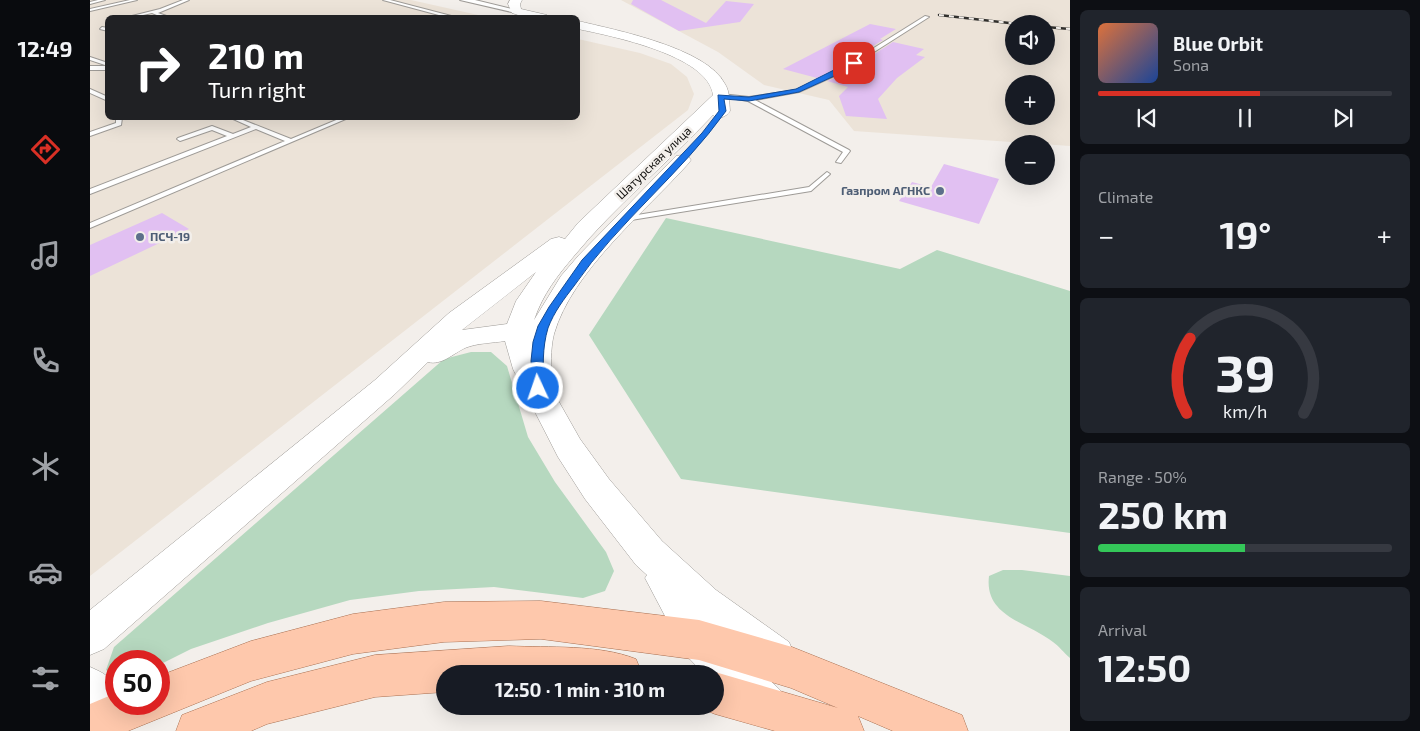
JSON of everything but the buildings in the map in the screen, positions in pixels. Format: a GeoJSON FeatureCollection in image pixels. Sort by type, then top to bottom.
{"type":"FeatureCollection","features":[{"type":"Feature","properties":{"kind":"main road"},"geometry":{"type":"LineString","coordinates":[[516,6],[536,15]]}},
{"type":"Feature","properties":{"kind":"main road"},"geometry":{"type":"LineString","coordinates":[[580,26],[646,44],[687,60],[710,74],[720,88],[721,96]]}},
{"type":"Feature","properties":{"kind":"main road","name":"Шатурская улица"},"geometry":{"type":"LineString","coordinates":[[538,388],[537,361],[539,342],[552,309],[585,262],[705,135],[722,111],[721,96]]}},
{"type":"Feature","properties":{"kind":"main road","name":"Шатурская улица"},"geometry":{"type":"LineString","coordinates":[[586,228],[706,113],[721,96]]}},
{"type":"Feature","properties":{"kind":"main road"},"geometry":{"type":"LineString","coordinates":[[586,228],[542,280],[528,301],[517,330],[520,350],[527,369],[575,456],[597,489],[649,553],[703,603],[792,668]]}},
{"type":"Feature","properties":{"kind":"main road"},"geometry":{"type":"LineString","coordinates":[[90,634],[386,387],[458,319],[544,255],[586,228]]}},
{"type":"Feature","properties":{"kind":"main road"},"geometry":{"type":"LineString","coordinates":[[386,387],[448,344],[476,335],[544,326]]}},
{"type":"Feature","properties":{"kind":"main road"},"geometry":{"type":"LineString","coordinates":[[649,553],[699,640],[767,707]]}},
{"type":"Feature","properties":{"kind":"main road"},"geometry":{"type":"LineString","coordinates":[[170,693],[251,661],[353,634],[444,622],[541,620],[699,640],[792,668],[946,731]]}},
{"type":"Feature","properties":{"kind":"main road"},"geometry":{"type":"LineString","coordinates":[[198,731],[267,702],[374,676],[436,672]]}},
{"type":"Feature","properties":{"kind":"main road"},"geometry":{"type":"LineString","coordinates":[[724,695],[842,731]]}},
{"type":"Feature","properties":{"kind":"street"},"geometry":{"type":"LineString","coordinates":[[464,0],[516,6]]}},
{"type":"Feature","properties":{"kind":"lane"},"geometry":{"type":"LineString","coordinates":[[90,3],[103,0]]}},
{"type":"Feature","properties":{"kind":"lane"},"geometry":{"type":"LineString","coordinates":[[90,10],[135,0]]}},
{"type":"Feature","properties":{"kind":"lane"},"geometry":{"type":"LineString","coordinates":[[138,15],[187,0]]}},
{"type":"Feature","properties":{"kind":"lane"},"geometry":{"type":"LineString","coordinates":[[385,0],[445,15]]}},
{"type":"Feature","properties":{"kind":"lane"},"geometry":{"type":"LineString","coordinates":[[158,10],[154,13],[160,15]]}},
{"type":"Feature","properties":{"kind":"lane"},"geometry":{"type":"LineString","coordinates":[[721,96],[749,99],[797,91],[839,72],[927,17]]}},
{"type":"Feature","properties":{"kind":"lane"},"geometry":{"type":"LineString","coordinates":[[90,58],[105,66]]}},
{"type":"Feature","properties":{"kind":"lane"},"geometry":{"type":"LineString","coordinates":[[92,69],[105,67]]}},
{"type":"Feature","properties":{"kind":"lane"},"geometry":{"type":"LineString","coordinates":[[90,91],[105,98]]}},
{"type":"Feature","properties":{"kind":"lane"},"geometry":{"type":"LineString","coordinates":[[749,99],[847,151],[839,162]]}},
{"type":"Feature","properties":{"kind":"lane"},"geometry":{"type":"LineString","coordinates":[[90,134],[119,124],[119,120]]}},
{"type":"Feature","properties":{"kind":"lane"},"geometry":{"type":"LineString","coordinates":[[240,120],[291,141]]}},
{"type":"Feature","properties":{"kind":"lane"},"geometry":{"type":"LineString","coordinates":[[90,226],[339,120]]}},
{"type":"Feature","properties":{"kind":"lane"},"geometry":{"type":"LineString","coordinates":[[90,192],[256,126]]}},
{"type":"Feature","properties":{"kind":"lane"},"geometry":{"type":"LineString","coordinates":[[180,139],[212,128],[232,136]]}},
{"type":"Feature","properties":{"kind":"lane"},"geometry":{"type":"LineString","coordinates":[[625,219],[811,189],[827,174]]}},
{"type":"Feature","properties":{"kind":"shaded area"},"geometry":{"type":"Polygon","coordinates":[[[90,0],[411,0],[478,15],[105,15],[105,120],[580,120],[580,39],[640,53],[671,64],[687,77],[694,94],[688,110],[90,576],[90,0]]]}},
{"type":"Feature","properties":{"kind":"shaded area"},"geometry":{"type":"Polygon","coordinates":[[[621,0],[1070,0],[1070,146],[1055,145],[1055,135],[1005,135],[1005,141],[854,131],[829,100],[764,85],[718,52],[621,0]]]}},
{"type":"Feature","properties":{"kind":"green space"},"geometry":{"type":"Polygon","coordinates":[[[666,218],[900,269],[937,250],[1070,291],[1070,533],[681,479],[589,335],[666,218]]]}},
{"type":"Feature","properties":{"kind":"green space"},"geometry":{"type":"Polygon","coordinates":[[[471,352],[491,352],[507,366],[528,437],[555,482],[606,552],[614,571],[605,591],[583,598],[494,587],[419,591],[350,600],[268,623],[191,649],[170,660],[170,650],[113,650],[114,647],[444,359],[471,352]]]}},
{"type":"Feature","properties":{"kind":"green space"},"geometry":{"type":"Polygon","coordinates":[[[1003,570],[1022,570],[1070,576],[1070,658],[1043,635],[1000,610],[993,601],[989,590],[989,576],[1003,570]]]}},
{"type":"Feature","properties":{"kind":"railway"},"geometry":{"type":"LineString","coordinates":[[939,15],[1005,22]]}},
{"type":"Feature","properties":{"kind":"railway"},"geometry":{"type":"LineString","coordinates":[[1055,28],[1070,29]]}},
{"type":"Feature","properties":{"kind":"place","name":"Газпром АГНКС"},"geometry":{"type":"Point","coordinates":[940,191]}},
{"type":"Feature","properties":{"kind":"place","name":"ПСЧ-19"},"geometry":{"type":"Point","coordinates":[140,237]}},
{"type":"Feature","properties":{"kind":"route"},"geometry":{"type":"LineString","coordinates":[[538,388],[537,361],[539,342],[552,309],[585,262],[705,135],[722,111],[721,96],[749,99],[797,91],[854,63]]}}]}
